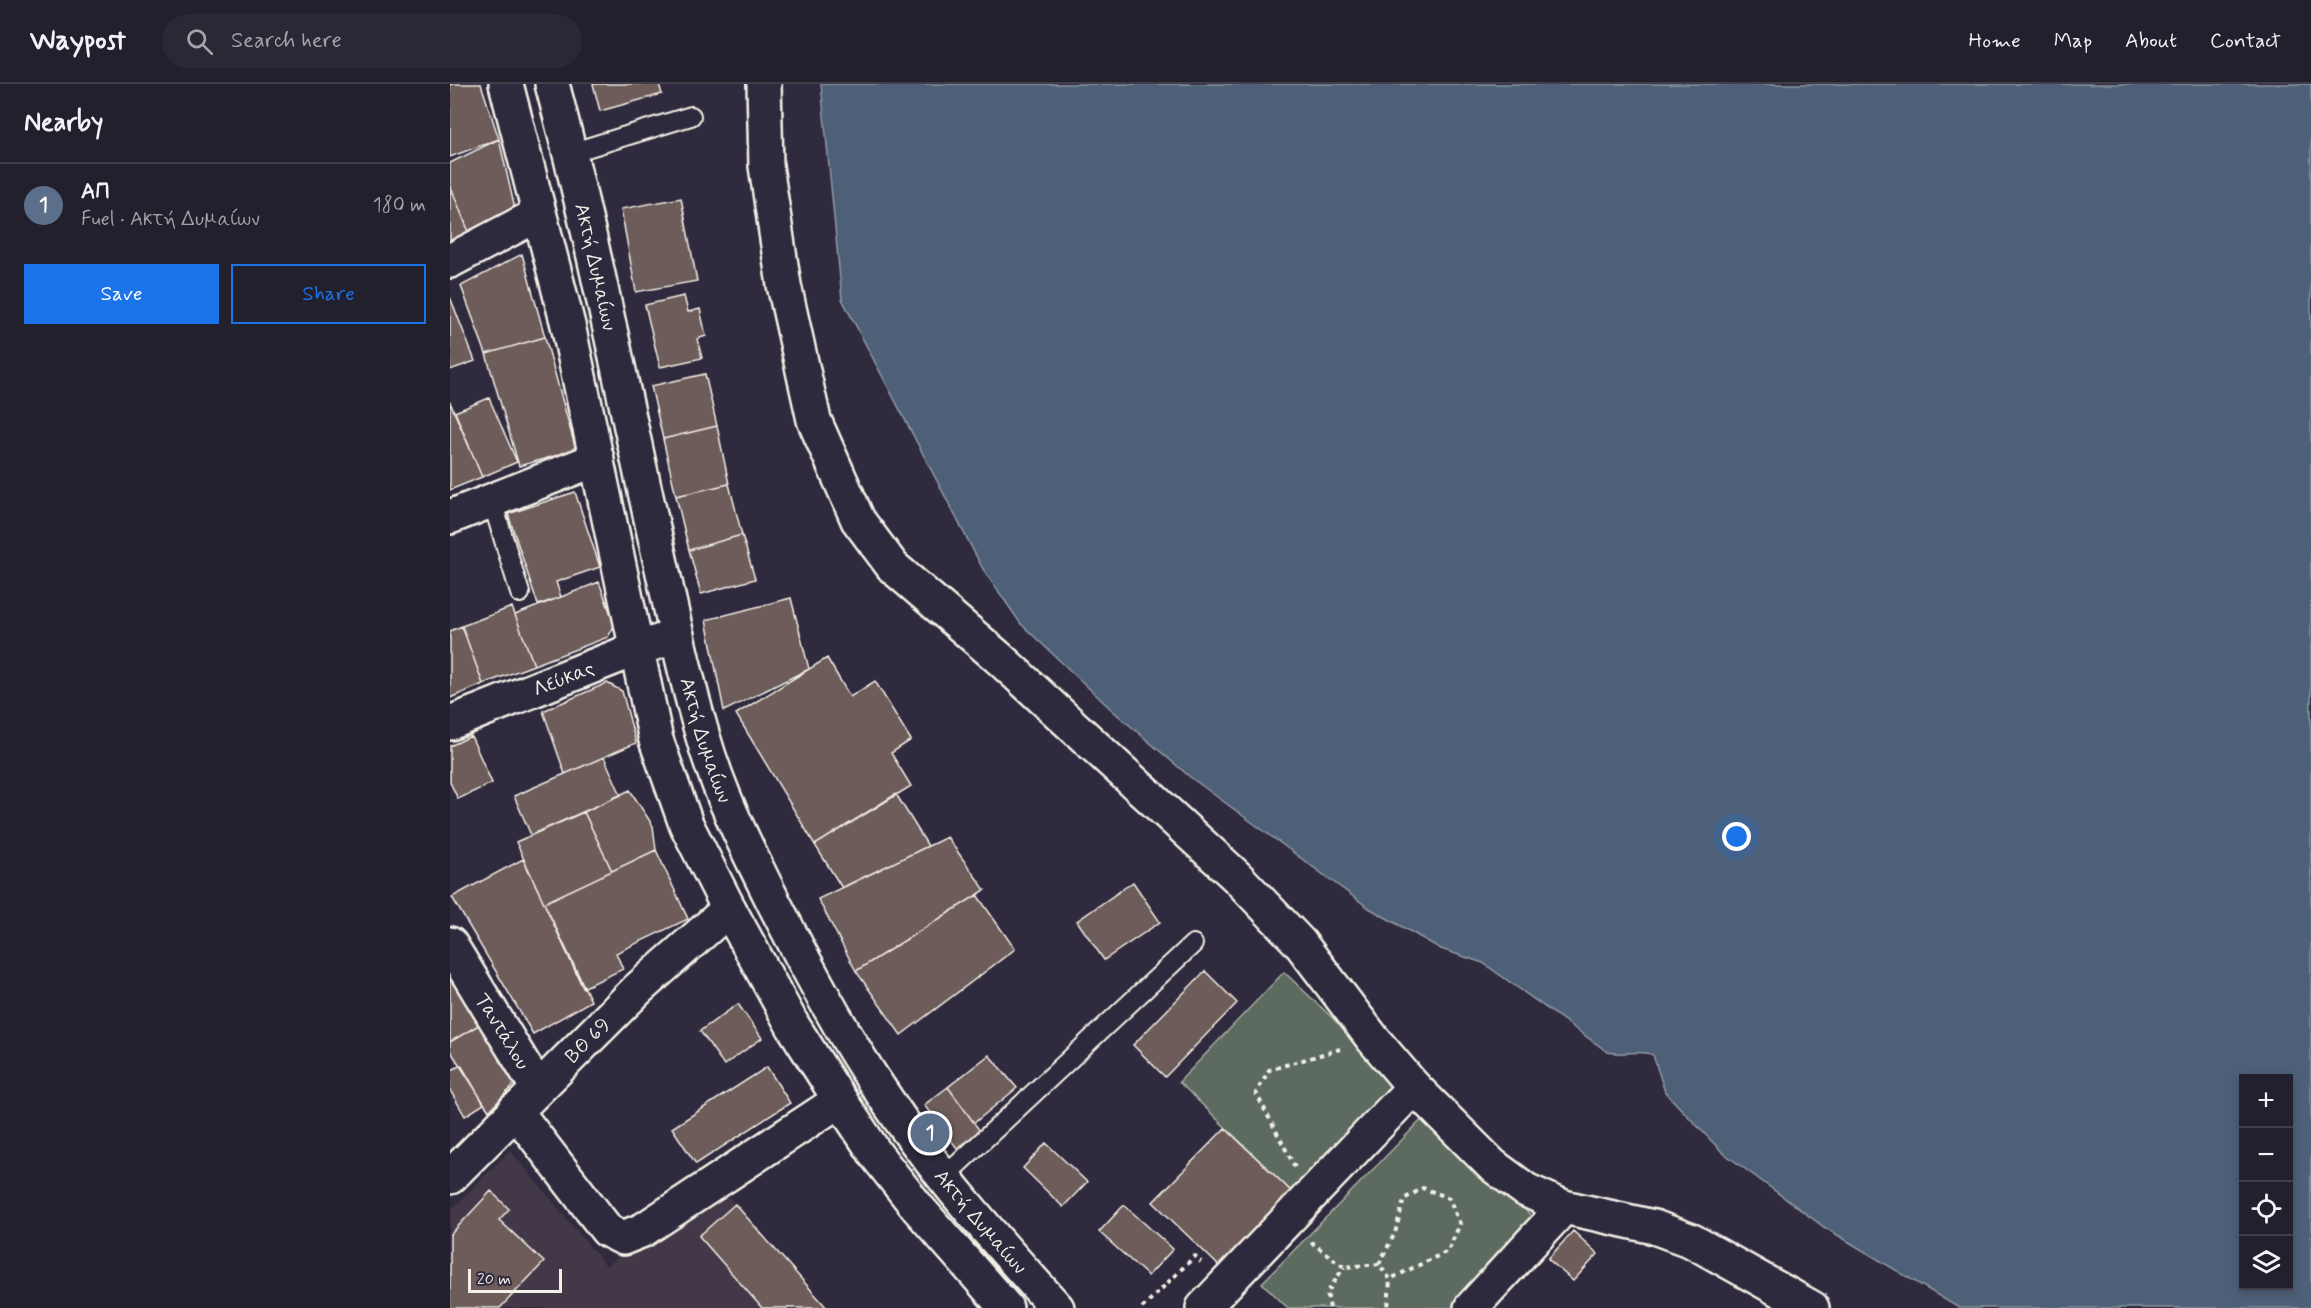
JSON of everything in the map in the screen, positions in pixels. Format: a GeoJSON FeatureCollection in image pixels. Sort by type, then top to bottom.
{"type":"FeatureCollection","features":[{"type":"Feature","properties":{"kind":"street","name":"Ακτή Δυμαίων"},"geometry":{"type":"LineString","coordinates":[[507,84],[568,325],[656,740],[686,824],[793,1026],[840,1101],[877,1156],[918,1208],[1006,1308]]}},
{"type":"Feature","properties":{"kind":"street","name":"Ακτή Δυμαίων"},"geometry":{"type":"LineString","coordinates":[[552,84],[570,153],[677,636],[703,739],[745,846],[858,1057],[883,1096],[944,1177],[1057,1308]]}},
{"type":"Feature","properties":{"kind":"street"},"geometry":{"type":"LineString","coordinates":[[764,84],[766,166],[784,285],[814,420],[858,520],[893,567],[999,658],[1237,877],[1300,943],[1373,1039],[1414,1087],[1492,1165],[1526,1190],[1564,1207],[1654,1227],[1692,1241],[1812,1308]]}},
{"type":"Feature","properties":{"kind":"street"},"geometry":{"type":"LineString","coordinates":[[450,261],[539,214]]}},
{"type":"Feature","properties":{"kind":"street"},"geometry":{"type":"LineString","coordinates":[[450,517],[597,459]]}},
{"type":"Feature","properties":{"kind":"street","name":"Λεύκας"},"geometry":{"type":"LineString","coordinates":[[450,723],[636,649],[677,636]]}},
{"type":"Feature","properties":{"kind":"street","name":"ΒΘ 69"},"geometry":{"type":"LineString","coordinates":[[450,1177],[638,989],[729,909]]}},
{"type":"Feature","properties":{"kind":"street","name":"Ταντάλου"},"geometry":{"type":"LineString","coordinates":[[450,944],[526,1099],[607,1230],[623,1238],[643,1230],[840,1101]]}},
{"type":"Feature","properties":{"kind":"street"},"geometry":{"type":"LineString","coordinates":[[1203,1308],[1414,1087]]}},
{"type":"Feature","properties":{"kind":"street"},"geometry":{"type":"LineString","coordinates":[[1471,1308],[1564,1207]]}},
{"type":"Feature","properties":{"kind":"lane"},"geometry":{"type":"LineString","coordinates":[[570,153],[691,116]]}},
{"type":"Feature","properties":{"kind":"lane"},"geometry":{"type":"LineString","coordinates":[[492,501],[520,593]]}},
{"type":"Feature","properties":{"kind":"lane"},"geometry":{"type":"LineString","coordinates":[[944,1177],[1193,944]]}},
{"type":"Feature","properties":{"kind":"path"},"geometry":{"type":"LineString","coordinates":[[1309,1198],[1256,1093],[1269,1070],[1373,1039]]}},
{"type":"Feature","properties":{"kind":"path"},"geometry":{"type":"LineString","coordinates":[[1379,1264],[1395,1233],[1404,1198],[1423,1188],[1449,1198],[1460,1224],[1448,1251],[1390,1279]]}},
{"type":"Feature","properties":{"kind":"path"},"geometry":{"type":"LineString","coordinates":[[1306,1239],[1344,1267],[1379,1264]]}},
{"type":"Feature","properties":{"kind":"path"},"geometry":{"type":"LineString","coordinates":[[1379,1264],[1390,1279],[1388,1308]]}},
{"type":"Feature","properties":{"kind":"path"},"geometry":{"type":"LineString","coordinates":[[1330,1308],[1327,1293],[1344,1267]]}},
{"type":"Feature","properties":{"kind":"path"},"geometry":{"type":"LineString","coordinates":[[1142,1308],[1152,1298]]}},
{"type":"Feature","properties":{"kind":"shaded area"},"geometry":{"type":"Polygon","coordinates":[[[510,1150],[606,1266],[722,1189],[827,1308],[450,1308],[450,1211],[510,1150]]]}},
{"type":"Feature","properties":{"kind":"green space"},"geometry":{"type":"Polygon","coordinates":[[[1284,972],[1398,1080],[1292,1192],[1179,1082],[1284,972]]]}},
{"type":"Feature","properties":{"kind":"green space"},"geometry":{"type":"Polygon","coordinates":[[[1430,1111],[1535,1220],[1455,1308],[1288,1308],[1262,1283],[1430,1111]]]}},
{"type":"Feature","properties":{"kind":"water"},"geometry":{"type":"Polygon","coordinates":[[[821,84],[2311,84],[2311,1308],[1959,1308],[1824,1227],[1722,1152],[1665,1092],[1653,1055],[1608,1052],[1483,963],[1441,949],[1369,908],[1190,777],[1113,711],[1021,624],[983,569],[842,299],[821,84]]]}},
{"type":"Feature","properties":{"kind":"building"},"geometry":{"type":"Polygon","coordinates":[[[450,84],[481,84],[499,139],[450,157],[450,84]]]}},
{"type":"Feature","properties":{"kind":"building"},"geometry":{"type":"Polygon","coordinates":[[[593,84],[659,84],[662,94],[600,111],[593,84]]]}},
{"type":"Feature","properties":{"kind":"building"},"geometry":{"type":"Polygon","coordinates":[[[499,139],[517,218],[472,240],[450,185],[450,163],[499,139]]]}},
{"type":"Feature","properties":{"kind":"building"},"geometry":{"type":"Polygon","coordinates":[[[450,185],[472,240],[450,251],[450,185]]]}},
{"type":"Feature","properties":{"kind":"building"},"geometry":{"type":"Polygon","coordinates":[[[681,198],[697,281],[636,292],[621,209],[681,198]]]}},
{"type":"Feature","properties":{"kind":"building"},"geometry":{"type":"Polygon","coordinates":[[[522,254],[545,337],[486,354],[461,286],[522,254]]]}},
{"type":"Feature","properties":{"kind":"building"},"geometry":{"type":"Polygon","coordinates":[[[684,296],[688,312],[700,309],[706,336],[697,339],[702,358],[660,367],[645,305],[684,296]]]}},
{"type":"Feature","properties":{"kind":"building"},"geometry":{"type":"Polygon","coordinates":[[[450,297],[475,361],[450,370],[450,297]]]}},
{"type":"Feature","properties":{"kind":"building"},"geometry":{"type":"Polygon","coordinates":[[[545,337],[576,450],[519,466],[486,354],[545,337]]]}},
{"type":"Feature","properties":{"kind":"building"},"geometry":{"type":"Polygon","coordinates":[[[705,374],[717,426],[663,439],[651,386],[705,374]]]}},
{"type":"Feature","properties":{"kind":"building"},"geometry":{"type":"Polygon","coordinates":[[[489,398],[517,462],[482,477],[455,412],[489,398]]]}},
{"type":"Feature","properties":{"kind":"building"},"geometry":{"type":"Polygon","coordinates":[[[450,402],[482,477],[450,490],[450,402]]]}},
{"type":"Feature","properties":{"kind":"building"},"geometry":{"type":"Polygon","coordinates":[[[717,426],[729,484],[676,496],[663,439],[717,426]]]}},
{"type":"Feature","properties":{"kind":"building"},"geometry":{"type":"Polygon","coordinates":[[[729,484],[742,535],[689,550],[676,496],[729,484]]]}},
{"type":"Feature","properties":{"kind":"building"},"geometry":{"type":"Polygon","coordinates":[[[575,492],[600,567],[556,582],[561,597],[538,605],[508,514],[575,492]]]}},
{"type":"Feature","properties":{"kind":"building"},"geometry":{"type":"Polygon","coordinates":[[[742,535],[755,579],[701,594],[689,550],[742,535]]]}},
{"type":"Feature","properties":{"kind":"building"},"geometry":{"type":"Polygon","coordinates":[[[599,582],[615,625],[608,637],[534,665],[515,615],[599,582]]]}},
{"type":"Feature","properties":{"kind":"building"},"geometry":{"type":"Polygon","coordinates":[[[791,598],[809,669],[724,711],[706,620],[791,598]]]}},
{"type":"Feature","properties":{"kind":"building"},"geometry":{"type":"Polygon","coordinates":[[[512,607],[534,665],[483,684],[462,626],[512,607]]]}},
{"type":"Feature","properties":{"kind":"building"},"geometry":{"type":"Polygon","coordinates":[[[462,626],[483,684],[450,698],[450,631],[462,626]]]}},
{"type":"Feature","properties":{"kind":"building"},"geometry":{"type":"Polygon","coordinates":[[[827,658],[850,697],[875,681],[911,740],[891,753],[911,786],[815,845],[736,714],[827,658]]]}},
{"type":"Feature","properties":{"kind":"building"},"geometry":{"type":"Polygon","coordinates":[[[607,683],[622,691],[636,743],[565,774],[543,711],[607,683]]]}},
{"type":"Feature","properties":{"kind":"building"},"geometry":{"type":"Polygon","coordinates":[[[471,736],[492,783],[458,799],[450,782],[450,746],[471,736]]]}},
{"type":"Feature","properties":{"kind":"building"},"geometry":{"type":"Polygon","coordinates":[[[604,757],[621,795],[531,835],[514,796],[604,757]]]}},
{"type":"Feature","properties":{"kind":"building"},"geometry":{"type":"Polygon","coordinates":[[[630,790],[653,826],[656,850],[612,871],[584,812],[630,790]]]}},
{"type":"Feature","properties":{"kind":"building"},"geometry":{"type":"Polygon","coordinates":[[[896,794],[928,846],[842,888],[815,845],[896,794]]]}},
{"type":"Feature","properties":{"kind":"building"},"geometry":{"type":"Polygon","coordinates":[[[584,812],[612,871],[544,903],[516,842],[584,812]]]}},
{"type":"Feature","properties":{"kind":"building"},"geometry":{"type":"Polygon","coordinates":[[[947,837],[985,890],[856,971],[818,899],[947,837]]]}},
{"type":"Feature","properties":{"kind":"building"},"geometry":{"type":"Polygon","coordinates":[[[656,850],[688,919],[616,953],[623,969],[583,988],[544,903],[656,850]]]}},
{"type":"Feature","properties":{"kind":"building"},"geometry":{"type":"Polygon","coordinates":[[[523,859],[591,1001],[533,1034],[452,897],[523,859]]]}},
{"type":"Feature","properties":{"kind":"building"},"geometry":{"type":"Polygon","coordinates":[[[1133,882],[1160,922],[1104,960],[1077,921],[1133,882]]]}},
{"type":"Feature","properties":{"kind":"building"},"geometry":{"type":"Polygon","coordinates":[[[977,895],[1015,949],[901,1035],[856,971],[977,895]]]}},
{"type":"Feature","properties":{"kind":"building"},"geometry":{"type":"Polygon","coordinates":[[[450,958],[487,1020],[450,1042],[450,958]]]}},
{"type":"Feature","properties":{"kind":"building"},"geometry":{"type":"Polygon","coordinates":[[[1205,971],[1237,1003],[1165,1077],[1133,1045],[1205,971]]]}},
{"type":"Feature","properties":{"kind":"building"},"geometry":{"type":"Polygon","coordinates":[[[738,1004],[762,1038],[724,1065],[700,1031],[738,1004]]]}},
{"type":"Feature","properties":{"kind":"building"},"geometry":{"type":"Polygon","coordinates":[[[487,1020],[522,1076],[489,1111],[450,1050],[450,1042],[487,1020]]]}},
{"type":"Feature","properties":{"kind":"building"},"geometry":{"type":"Polygon","coordinates":[[[989,1055],[1017,1088],[974,1123],[948,1087],[989,1055]]]}},
{"type":"Feature","properties":{"kind":"building"},"geometry":{"type":"Polygon","coordinates":[[[461,1065],[484,1104],[465,1116],[450,1090],[450,1071],[461,1065]]]}},
{"type":"Feature","properties":{"kind":"building"},"geometry":{"type":"Polygon","coordinates":[[[767,1067],[790,1103],[696,1164],[672,1128],[767,1067]]]}},
{"type":"Feature","properties":{"kind":"building"},"geometry":{"type":"Polygon","coordinates":[[[948,1087],[980,1131],[957,1148],[924,1105],[948,1087]]]}},
{"type":"Feature","properties":{"kind":"building"},"geometry":{"type":"Polygon","coordinates":[[[1225,1128],[1292,1192],[1220,1267],[1153,1202],[1225,1128]]]}},
{"type":"Feature","properties":{"kind":"building"},"geometry":{"type":"Polygon","coordinates":[[[1046,1143],[1087,1182],[1063,1207],[1023,1168],[1046,1143]]]}},
{"type":"Feature","properties":{"kind":"building"},"geometry":{"type":"Polygon","coordinates":[[[491,1191],[509,1209],[499,1220],[544,1262],[500,1308],[450,1308],[450,1235],[491,1191]]]}},
{"type":"Feature","properties":{"kind":"building"},"geometry":{"type":"Polygon","coordinates":[[[735,1204],[827,1308],[762,1308],[699,1236],[735,1204]]]}},
{"type":"Feature","properties":{"kind":"building"},"geometry":{"type":"Polygon","coordinates":[[[1124,1205],[1173,1249],[1148,1276],[1099,1232],[1124,1205]]]}},
{"type":"Feature","properties":{"kind":"building"},"geometry":{"type":"Polygon","coordinates":[[[1573,1231],[1598,1254],[1573,1281],[1548,1259],[1573,1231]]]}},
{"type":"Feature","properties":{"kind":"place","name":"ΑΠ"},"geometry":{"type":"Point","coordinates":[930,1133]}}]}
